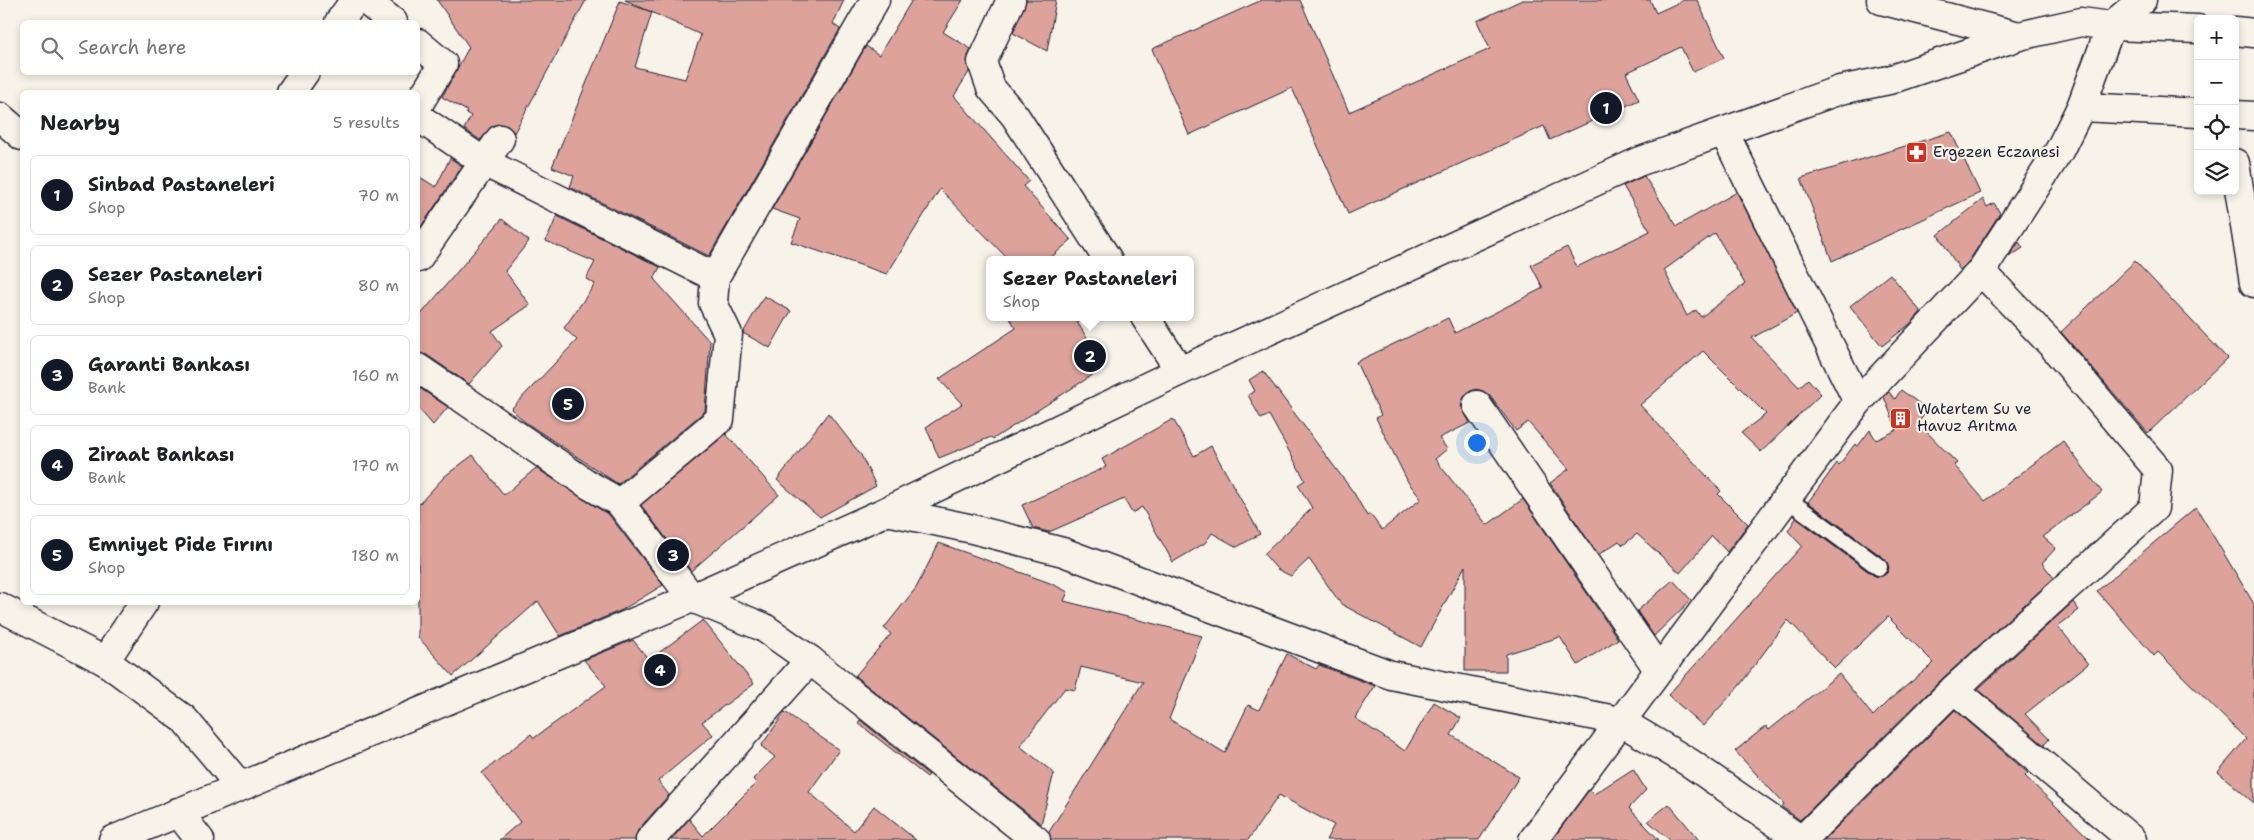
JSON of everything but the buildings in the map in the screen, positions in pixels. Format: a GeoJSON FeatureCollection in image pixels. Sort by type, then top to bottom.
{"type":"FeatureCollection","features":[{"type":"Feature","properties":{"kind":"street"},"geometry":{"type":"LineString","coordinates":[[340,20],[355,0]]}},
{"type":"Feature","properties":{"kind":"street"},"geometry":{"type":"LineString","coordinates":[[365,0],[390,20]]}},
{"type":"Feature","properties":{"kind":"street"},"geometry":{"type":"LineString","coordinates":[[620,502],[720,419],[728,334],[713,303],[715,277],[875,0]]}},
{"type":"Feature","properties":{"kind":"street"},"geometry":{"type":"LineString","coordinates":[[1012,0],[982,62],[991,88],[1015,116],[1105,256]]}},
{"type":"Feature","properties":{"kind":"street"},"geometry":{"type":"LineString","coordinates":[[1881,0],[2018,36]]}},
{"type":"Feature","properties":{"kind":"street"},"geometry":{"type":"LineString","coordinates":[[1533,840],[1658,669],[1858,402],[1981,272],[2059,152],[2081,107],[2110,26],[2142,0]]}},
{"type":"Feature","properties":{"kind":"street"},"geometry":{"type":"LineString","coordinates":[[113,840],[692,598],[887,511],[1180,371],[1638,162],[1840,90],[1889,80],[2018,36],[2082,22],[2110,26],[2194,29]]}},
{"type":"Feature","properties":{"kind":"street"},"geometry":{"type":"LineString","coordinates":[[2239,31],[2254,33]]}},
{"type":"Feature","properties":{"kind":"street"},"geometry":{"type":"LineString","coordinates":[[420,45],[443,64],[420,102]]}},
{"type":"Feature","properties":{"kind":"street"},"geometry":{"type":"LineString","coordinates":[[292,90],[303,75]]}},
{"type":"Feature","properties":{"kind":"street"},"geometry":{"type":"LineString","coordinates":[[2081,107],[2194,113]]}},
{"type":"Feature","properties":{"kind":"street"},"geometry":{"type":"LineString","coordinates":[[2239,115],[2254,116]]}},
{"type":"Feature","properties":{"kind":"street"},"geometry":{"type":"LineString","coordinates":[[0,117],[20,134]]}},
{"type":"Feature","properties":{"kind":"street"},"geometry":{"type":"LineString","coordinates":[[420,117],[484,162],[715,277]]}},
{"type":"Feature","properties":{"kind":"street"},"geometry":{"type":"LineString","coordinates":[[1724,132],[1858,402]]}},
{"type":"Feature","properties":{"kind":"street"},"geometry":{"type":"LineString","coordinates":[[420,255],[500,139]]}},
{"type":"Feature","properties":{"kind":"street"},"geometry":{"type":"LineString","coordinates":[[2239,187],[2254,283]]}},
{"type":"Feature","properties":{"kind":"street"},"geometry":{"type":"LineString","coordinates":[[887,511],[968,528],[1063,552],[1391,675],[1620,721],[1690,764],[1802,840],[1954,689],[2154,508],[2158,470],[2050,344],[1981,272]]}},
{"type":"Feature","properties":{"kind":"street"},"geometry":{"type":"LineString","coordinates":[[1148,321],[1180,371]]}},
{"type":"Feature","properties":{"kind":"street"},"geometry":{"type":"LineString","coordinates":[[420,369],[590,486],[620,502],[692,598],[763,627],[810,660],[1036,840]]}},
{"type":"Feature","properties":{"kind":"street"},"geometry":{"type":"LineString","coordinates":[[1477,405],[1658,669]]}},
{"type":"Feature","properties":{"kind":"street"},"geometry":{"type":"LineString","coordinates":[[105,661],[142,605]]}},
{"type":"Feature","properties":{"kind":"street"},"geometry":{"type":"LineString","coordinates":[[0,607],[105,661],[184,719],[240,786]]}},
{"type":"Feature","properties":{"kind":"street"},"geometry":{"type":"LineString","coordinates":[[650,840],[810,660]]}},
{"type":"Feature","properties":{"kind":"street"},"geometry":{"type":"LineString","coordinates":[[1954,689],[2132,840]]}},
{"type":"Feature","properties":{"kind":"street"},"geometry":{"type":"LineString","coordinates":[[178,812],[200,840]]}},
{"type":"Feature","properties":{"kind":"lane"},"geometry":{"type":"LineString","coordinates":[[1786,498],[1879,567]]}},
{"type":"Feature","properties":{"kind":"place","name":"Sinbad Pastaneleri"},"geometry":{"type":"Point","coordinates":[1606,108]}},
{"type":"Feature","properties":{"kind":"place","name":"Ergezen Eczanesi"},"geometry":{"type":"Point","coordinates":[1917,152]}},
{"type":"Feature","properties":{"kind":"place","name":"Sezer Pastaneleri"},"geometry":{"type":"Point","coordinates":[1090,356]}},
{"type":"Feature","properties":{"kind":"place","name":"Emniyet Pide Fırını"},"geometry":{"type":"Point","coordinates":[568,404]}},
{"type":"Feature","properties":{"kind":"place","name":"Watertem Su ve Havuz Arıtma"},"geometry":{"type":"Point","coordinates":[1901,418]}},
{"type":"Feature","properties":{"kind":"place","name":"Garanti Bankası"},"geometry":{"type":"Point","coordinates":[673,555]}},
{"type":"Feature","properties":{"kind":"place","name":"Ziraat Bankası"},"geometry":{"type":"Point","coordinates":[660,670]}}]}
